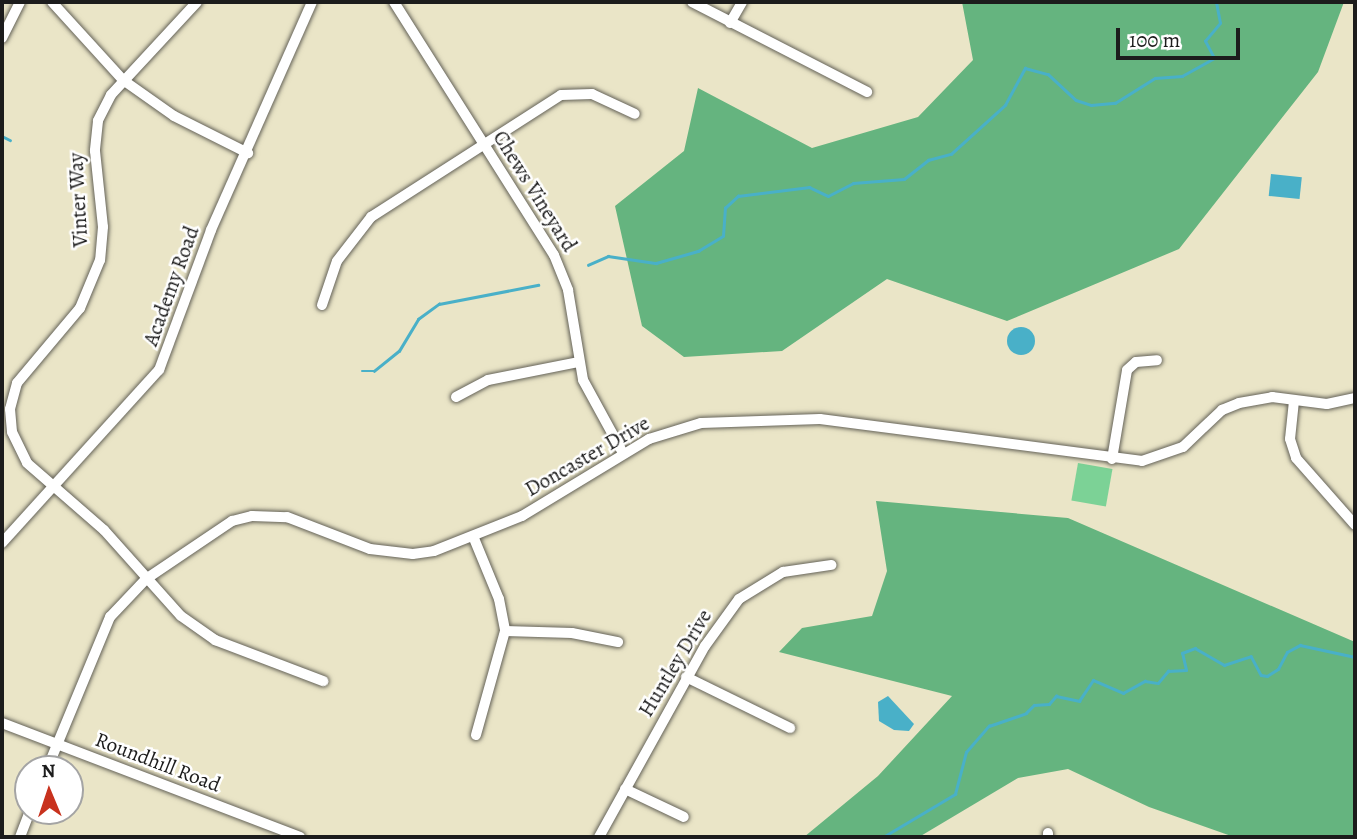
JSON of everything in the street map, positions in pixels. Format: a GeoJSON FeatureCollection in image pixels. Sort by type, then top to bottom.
{"type":"FeatureCollection","features":[{"type":"Feature","properties":{"kind":"street"},"geometry":{"type":"LineString","coordinates":[[2,38],[20,2]]}},
{"type":"Feature","properties":{"kind":"street"},"geometry":{"type":"LineString","coordinates":[[52,2],[124,80],[174,116],[248,153]]}},
{"type":"Feature","properties":{"kind":"street","name":"Vinter Way"},"geometry":{"type":"LineString","coordinates":[[197,2],[124,80],[103,108],[94,135],[103,227],[95,277],[70,322],[23,372],[10,409],[21,455],[104,530],[181,616],[215,640],[323,681]]}},
{"type":"Feature","properties":{"kind":"street","name":"Academy Road"},"geometry":{"type":"LineString","coordinates":[[2,544],[159,370],[211,230],[248,153],[313,2]]}},
{"type":"Feature","properties":{"kind":"street","name":"Chews Vineyard"},"geometry":{"type":"LineString","coordinates":[[394,2],[562,273],[579,362],[589,394],[624,453]]}},
{"type":"Feature","properties":{"kind":"street"},"geometry":{"type":"LineString","coordinates":[[692,2],[867,92]]}},
{"type":"Feature","properties":{"kind":"street"},"geometry":{"type":"LineString","coordinates":[[730,23],[742,2]]}},
{"type":"Feature","properties":{"kind":"street"},"geometry":{"type":"LineString","coordinates":[[322,305],[337,261],[357,231],[388,203],[484,144],[572,91],[592,94],[635,114]]}},
{"type":"Feature","properties":{"kind":"street"},"geometry":{"type":"LineString","coordinates":[[1112,459],[1127,370],[1136,362],[1157,360]]}},
{"type":"Feature","properties":{"kind":"street"},"geometry":{"type":"LineString","coordinates":[[456,397],[488,380],[579,362]]}},
{"type":"Feature","properties":{"kind":"street","name":"Doncaster Drive"},"geometry":{"type":"LineString","coordinates":[[53,755],[100,633],[125,598],[146,579],[212,531],[252,516],[287,517],[391,553],[434,551],[544,504],[624,453],[665,432],[701,423],[797,418],[1142,461],[1171,454],[1222,410],[1239,403],[1272,397],[1327,404],[1355,398]]}},
{"type":"Feature","properties":{"kind":"street"},"geometry":{"type":"LineString","coordinates":[[1294,401],[1290,439],[1296,458],[1355,525]]}},
{"type":"Feature","properties":{"kind":"street"},"geometry":{"type":"LineString","coordinates":[[473,536],[499,599],[505,631],[477,734]]}},
{"type":"Feature","properties":{"kind":"street","name":"Huntley Drive"},"geometry":{"type":"LineString","coordinates":[[599,837],[686,677],[723,619],[751,589],[783,572],[831,565]]}},
{"type":"Feature","properties":{"kind":"street"},"geometry":{"type":"LineString","coordinates":[[505,631],[554,631],[618,642]]}},
{"type":"Feature","properties":{"kind":"street"},"geometry":{"type":"LineString","coordinates":[[686,677],[790,728]]}},
{"type":"Feature","properties":{"kind":"street","name":"Roundhill Road"},"geometry":{"type":"LineString","coordinates":[[2,723],[300,837]]}},
{"type":"Feature","properties":{"kind":"street"},"geometry":{"type":"LineString","coordinates":[[625,789],[684,817]]}},
{"type":"Feature","properties":{"kind":"green space"},"geometry":{"type":"Polygon","coordinates":[[[962,2],[1344,2],[1318,72],[1179,249],[1007,321],[887,279],[782,351],[684,357],[642,326],[615,206],[684,151],[698,88],[812,148],[918,117],[973,60],[962,2]]]}},
{"type":"Feature","properties":{"kind":"green space"},"geometry":{"type":"Polygon","coordinates":[[[1078,463],[1112,469],[1106,507],[1071,500],[1078,463]]]}},
{"type":"Feature","properties":{"kind":"green space"},"geometry":{"type":"Polygon","coordinates":[[[876,501],[1068,518],[1355,642],[1355,837],[1234,837],[1149,807],[1068,769],[1018,778],[919,837],[804,837],[878,776],[952,696],[779,652],[802,628],[872,616],[887,571],[876,501]]]}},
{"type":"Feature","properties":{"kind":"water"},"geometry":{"type":"Polygon","coordinates":[[[1271,174],[1302,177],[1300,199],[1269,196],[1271,174]]]}},
{"type":"Feature","properties":{"kind":"water"},"geometry":{"type":"Polygon","coordinates":[[[1021,327],[1031,331],[1035,341],[1031,351],[1021,355],[1011,351],[1007,341],[1011,331],[1021,327]]]}},
{"type":"Feature","properties":{"kind":"water"},"geometry":{"type":"Polygon","coordinates":[[[888,696],[914,724],[909,731],[894,730],[879,721],[878,702],[888,696]]]}},
{"type":"Feature","properties":{"kind":"waterway"},"geometry":{"type":"LineString","coordinates":[[588,265],[608,256],[656,263],[698,251],[723,236],[725,208],[738,196],[809,187],[828,196],[853,183],[904,179],[928,160],[951,154],[1005,105],[1025,68],[1048,74],[1076,100],[1091,105],[1115,103],[1155,78],[1182,76],[1214,58],[1205,41],[1220,23],[1216,2]]}},
{"type":"Feature","properties":{"kind":"waterway"},"geometry":{"type":"LineString","coordinates":[[2,136],[10,140]]}},
{"type":"Feature","properties":{"kind":"waterway"},"geometry":{"type":"LineString","coordinates":[[362,371],[374,371],[399,351],[418,319],[439,304],[538,285]]}},
{"type":"Feature","properties":{"kind":"waterway"},"geometry":{"type":"LineString","coordinates":[[883,837],[955,794],[966,752],[989,726],[1026,713],[1034,705],[1049,704],[1056,696],[1079,701],[1093,680],[1123,693],[1145,681],[1158,683],[1168,671],[1186,670],[1182,653],[1195,648],[1224,665],[1251,656],[1261,675],[1267,676],[1278,669],[1287,652],[1300,645],[1355,657]]}}]}
